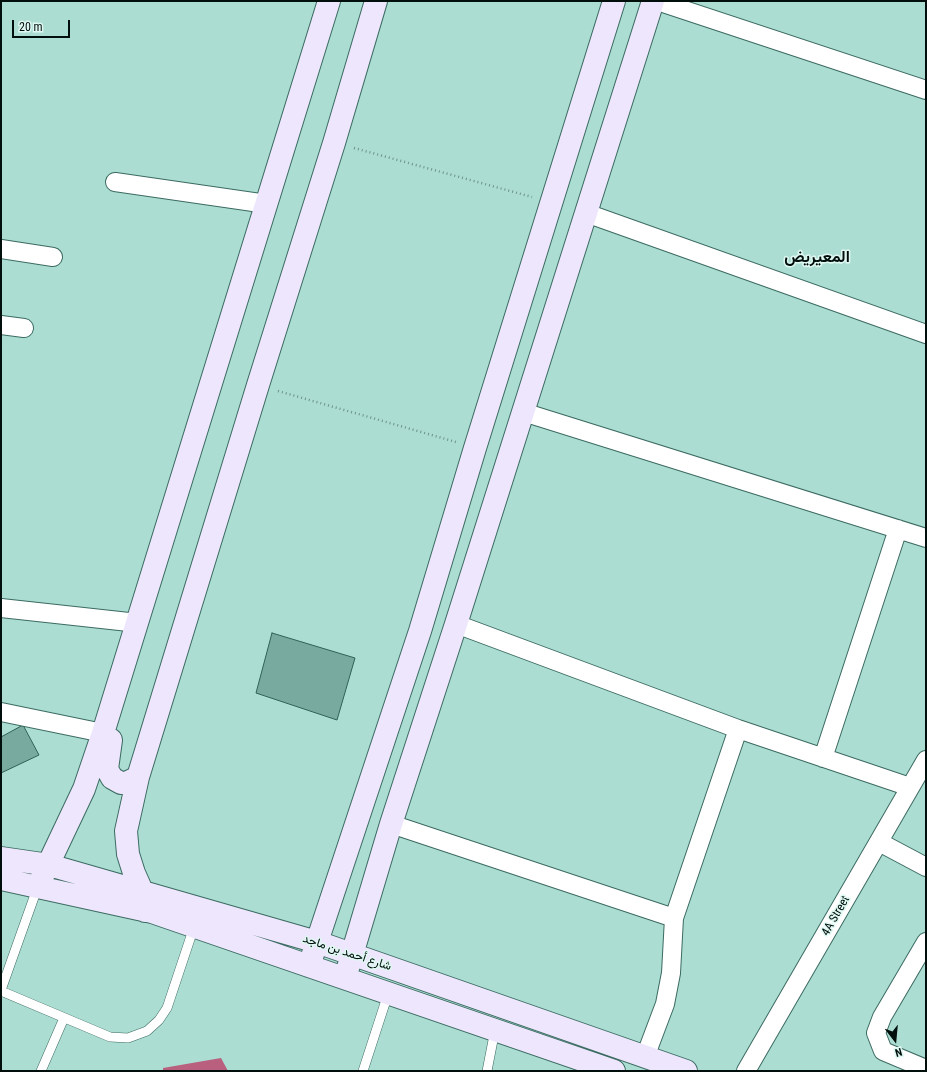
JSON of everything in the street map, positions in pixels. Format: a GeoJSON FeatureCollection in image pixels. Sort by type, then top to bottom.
{"type":"FeatureCollection","features":[{"type":"Feature","properties":{"kind":"street"},"geometry":{"type":"LineString","coordinates":[[38,886],[84,789],[103,734],[329,1]]}},
{"type":"Feature","properties":{"kind":"street"},"geometry":{"type":"LineString","coordinates":[[144,901],[128,854],[126,831],[138,777],[334,143],[376,1]]}},
{"type":"Feature","properties":{"kind":"street"},"geometry":{"type":"LineString","coordinates":[[309,966],[420,631],[475,448],[614,1]]}},
{"type":"Feature","properties":{"kind":"street"},"geometry":{"type":"LineString","coordinates":[[346,978],[391,824],[456,624],[653,1]]}},
{"type":"Feature","properties":{"kind":"street"},"geometry":{"type":"LineString","coordinates":[[656,1],[926,90]]}},
{"type":"Feature","properties":{"kind":"street"},"geometry":{"type":"LineString","coordinates":[[115,182],[267,204]]}},
{"type":"Feature","properties":{"kind":"street"},"geometry":{"type":"LineString","coordinates":[[586,213],[926,334]]}},
{"type":"Feature","properties":{"kind":"street"},"geometry":{"type":"LineString","coordinates":[[1,249],[53,257]]}},
{"type":"Feature","properties":{"kind":"street"},"geometry":{"type":"LineString","coordinates":[[1,325],[24,328]]}},
{"type":"Feature","properties":{"kind":"street"},"geometry":{"type":"LineString","coordinates":[[523,412],[926,538]]}},
{"type":"Feature","properties":{"kind":"street"},"geometry":{"type":"LineString","coordinates":[[823,758],[898,529]]}},
{"type":"Feature","properties":{"kind":"street"},"geometry":{"type":"LineString","coordinates":[[1,608],[138,623]]}},
{"type":"Feature","properties":{"kind":"street"},"geometry":{"type":"LineString","coordinates":[[456,624],[738,729],[910,788]]}},
{"type":"Feature","properties":{"kind":"street"},"geometry":{"type":"LineString","coordinates":[[120,678],[107,769],[112,778],[121,783],[126,783],[138,777]]}},
{"type":"Feature","properties":{"kind":"street"},"geometry":{"type":"LineString","coordinates":[[1,712],[103,734]]}},
{"type":"Feature","properties":{"kind":"street"},"geometry":{"type":"LineString","coordinates":[[646,1057],[665,1004],[671,973],[674,918],[738,729]]}},
{"type":"Feature","properties":{"kind":"street","name":"4A Street"},"geometry":{"type":"LineString","coordinates":[[746,1071],[926,760]]}},
{"type":"Feature","properties":{"kind":"street"},"geometry":{"type":"LineString","coordinates":[[391,824],[674,918]]}},
{"type":"Feature","properties":{"kind":"street"},"geometry":{"type":"LineString","coordinates":[[879,842],[926,867]]}},
{"type":"Feature","properties":{"kind":"street","name":"شارع أحمد بن ماجد"},"geometry":{"type":"LineString","coordinates":[[1,858],[49,865],[144,901],[196,917],[317,942],[686,1071]]}},
{"type":"Feature","properties":{"kind":"street","name":"شارع أحمد بن ماجد"},"geometry":{"type":"LineString","coordinates":[[1,879],[38,886],[144,901]]}},
{"type":"Feature","properties":{"kind":"street","name":"شارع أحمد بن ماجد"},"geometry":{"type":"LineString","coordinates":[[196,917],[309,966],[495,1030],[582,1065],[614,1071]]}},
{"type":"Feature","properties":{"kind":"street"},"geometry":{"type":"LineString","coordinates":[[926,942],[882,1017],[876,1033],[884,1051],[926,1069]]}},
{"type":"Feature","properties":{"kind":"lane"},"geometry":{"type":"LineString","coordinates":[[38,886],[1,991],[110,1037],[128,1038],[147,1031],[159,1020],[167,1008],[196,917]]}},
{"type":"Feature","properties":{"kind":"lane"},"geometry":{"type":"LineString","coordinates":[[362,1071],[388,994]]}},
{"type":"Feature","properties":{"kind":"lane"},"geometry":{"type":"LineString","coordinates":[[40,1071],[64,1018]]}},
{"type":"Feature","properties":{"kind":"lane"},"geometry":{"type":"LineString","coordinates":[[487,1071],[495,1030]]}},
{"type":"Feature","properties":{"kind":"path"},"geometry":{"type":"LineString","coordinates":[[334,143],[552,203]]}},
{"type":"Feature","properties":{"kind":"path"},"geometry":{"type":"LineString","coordinates":[[258,385],[475,448]]}},
{"type":"Feature","properties":{"kind":"shaded area"},"geometry":{"type":"Polygon","coordinates":[[[221,1058],[228,1071],[163,1071],[163,1068],[221,1058]]]}},
{"type":"Feature","properties":{"kind":"building"},"geometry":{"type":"Polygon","coordinates":[[[272,633],[355,658],[337,720],[256,693],[272,633]]]}},
{"type":"Feature","properties":{"kind":"building"},"geometry":{"type":"Polygon","coordinates":[[[23,725],[39,755],[1,773],[1,737],[23,725]]]}},
{"type":"Feature","properties":{"kind":"district","name":"المعيريض"},"geometry":{"type":"Point","coordinates":[817,258]}}]}
